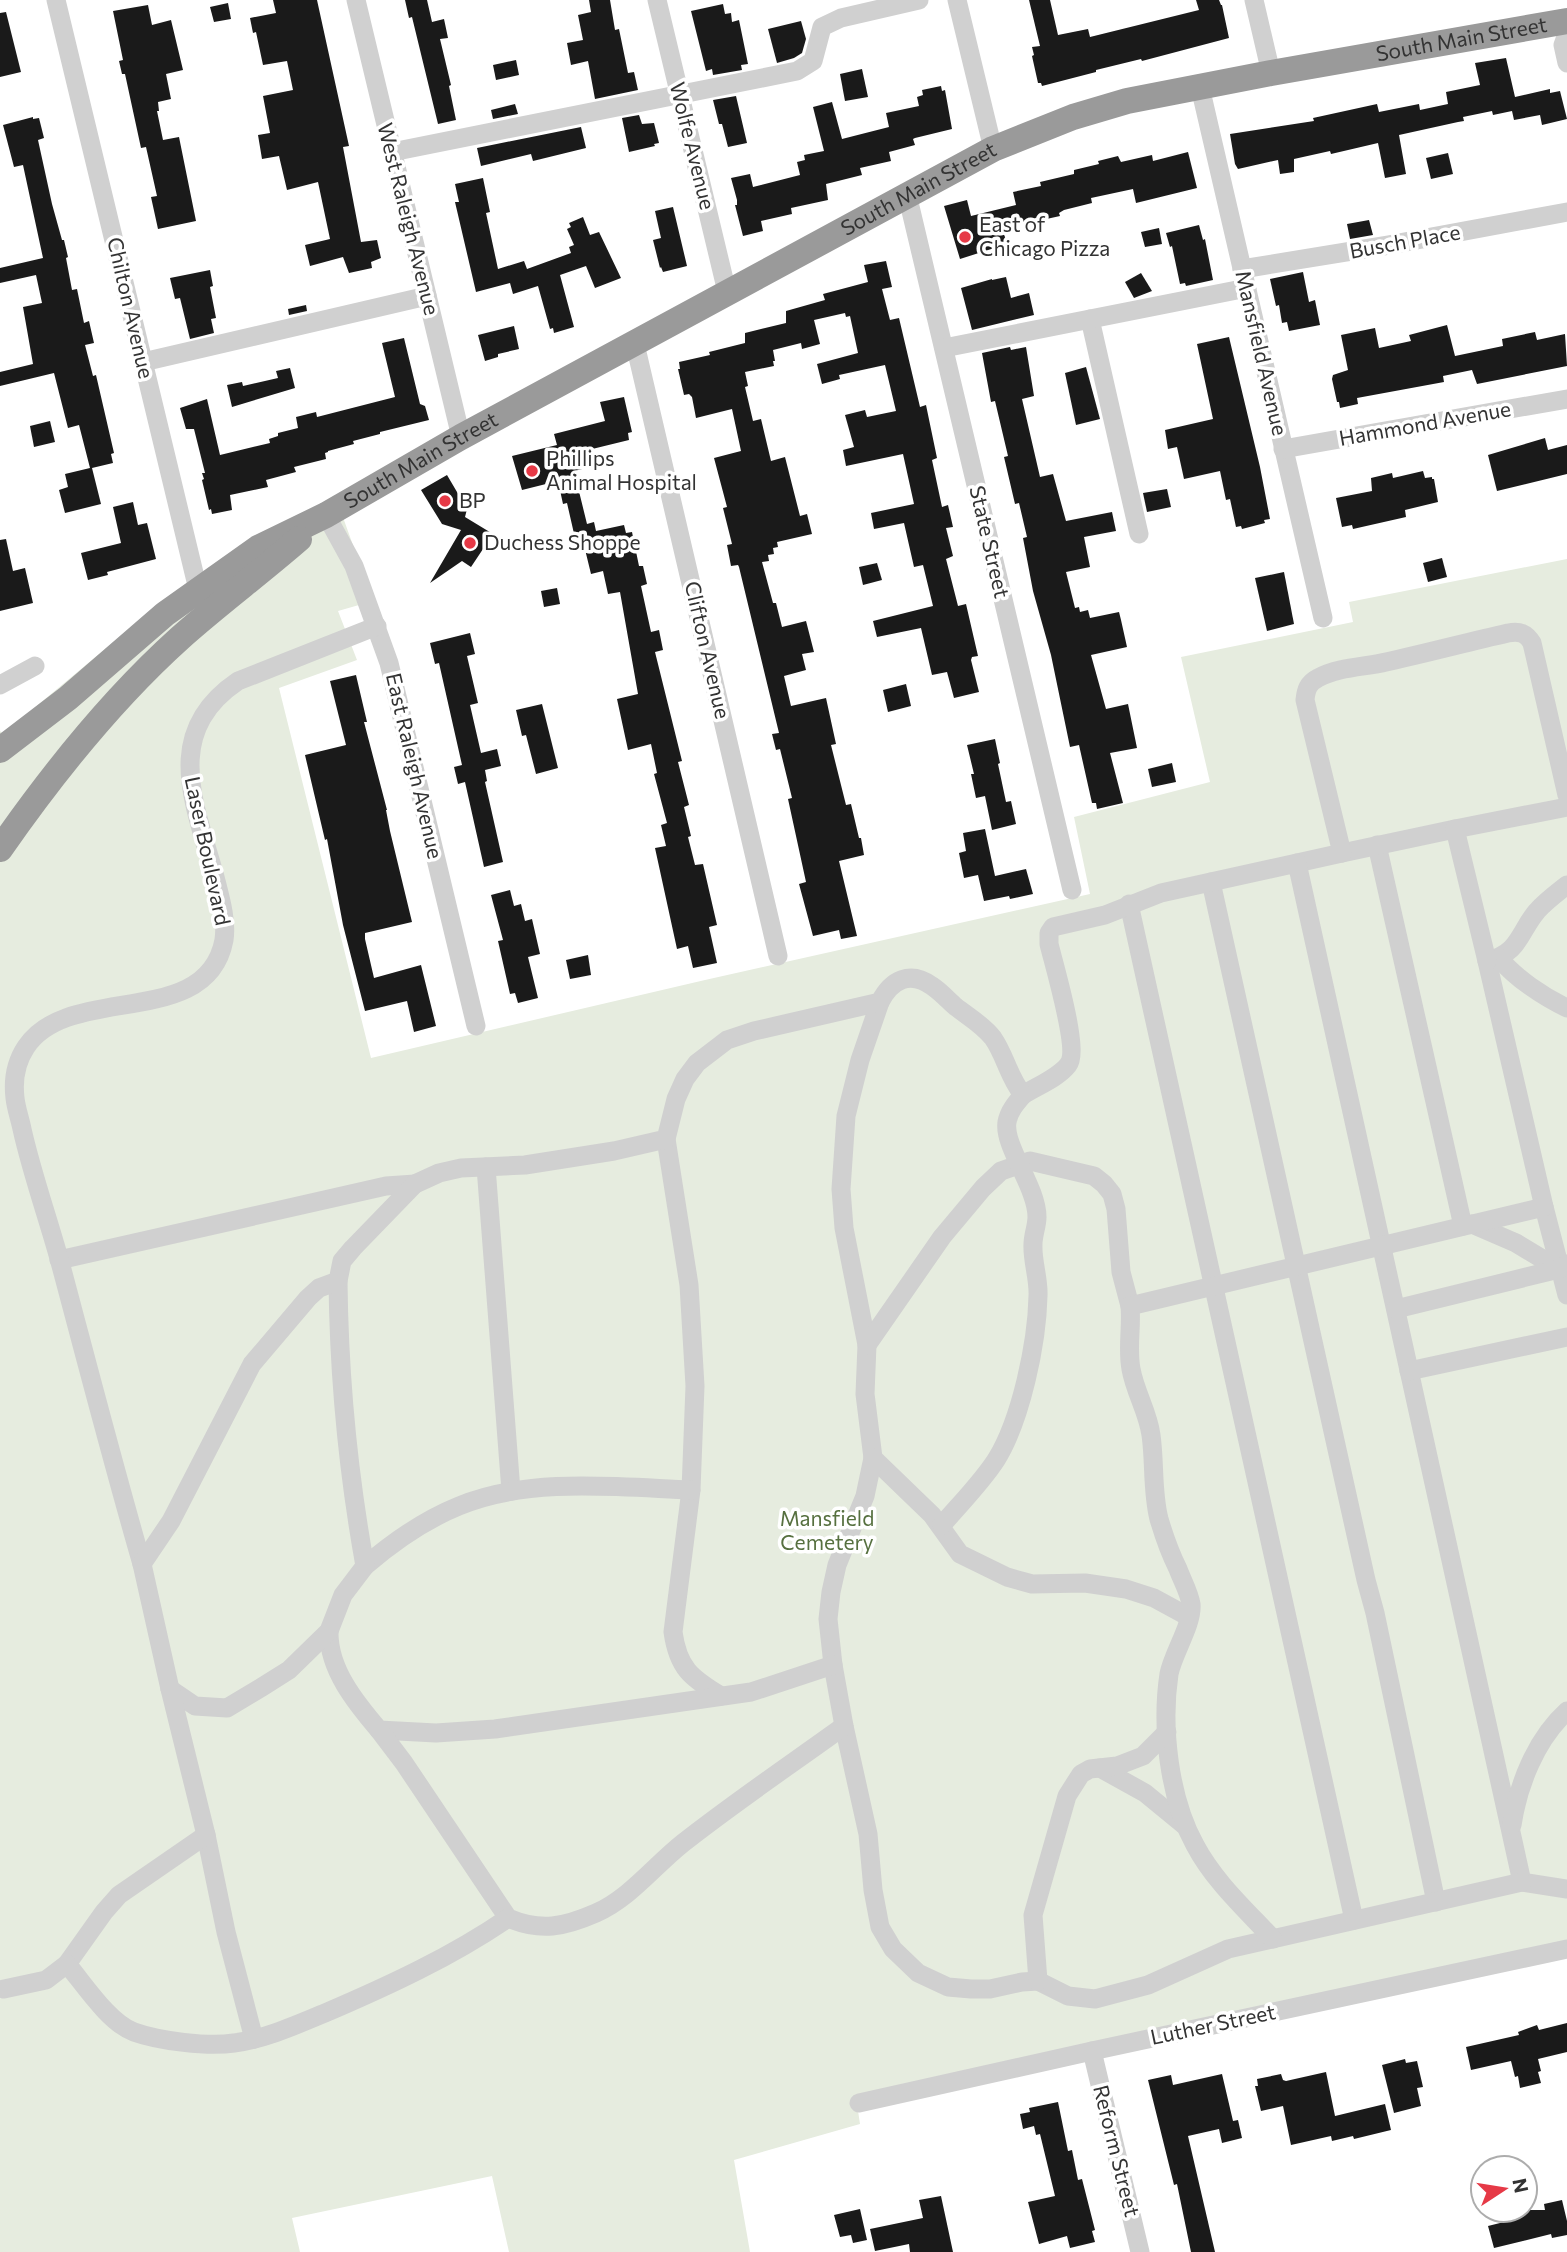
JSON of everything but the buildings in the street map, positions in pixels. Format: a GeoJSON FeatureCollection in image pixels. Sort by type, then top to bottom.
{"type":"FeatureCollection","features":[{"type":"Feature","properties":{"kind":"highway","name":"South Main Street"},"geometry":{"type":"LineString","coordinates":[[68,698],[129,643],[258,548],[327,515],[461,437],[993,149],[1084,114],[1127,101],[1567,21]]}},
{"type":"Feature","properties":{"kind":"highway","name":"South Main Street"},"geometry":{"type":"LineString","coordinates":[[0,849],[57,771],[148,668],[327,515]]}},
{"type":"Feature","properties":{"kind":"highway"},"geometry":{"type":"LineString","coordinates":[[0,750],[68,698]]}},
{"type":"Feature","properties":{"kind":"highway"},"geometry":{"type":"LineString","coordinates":[[0,770],[68,698]]}},
{"type":"Feature","properties":{"kind":"street","name":"Chilton Avenue"},"geometry":{"type":"LineString","coordinates":[[56,0],[206,616]]}},
{"type":"Feature","properties":{"kind":"street","name":"West Raleigh Avenue"},"geometry":{"type":"LineString","coordinates":[[356,0],[461,437]]}},
{"type":"Feature","properties":{"kind":"street","name":"Wolfe Avenue"},"geometry":{"type":"LineString","coordinates":[[656,0],[727,292]]}},
{"type":"Feature","properties":{"kind":"street"},"geometry":{"type":"LineString","coordinates":[[392,152],[797,71],[813,61],[822,27],[841,18],[919,0]]}},
{"type":"Feature","properties":{"kind":"street"},"geometry":{"type":"LineString","coordinates":[[957,0],[993,149]]}},
{"type":"Feature","properties":{"kind":"street"},"geometry":{"type":"LineString","coordinates":[[1254,0],[1271,73]]}},
{"type":"Feature","properties":{"kind":"street"},"geometry":{"type":"LineString","coordinates":[[1567,34],[1563,45],[1567,63]]}},
{"type":"Feature","properties":{"kind":"street","name":"Mansfield Avenue"},"geometry":{"type":"LineString","coordinates":[[1200,87],[1323,618]]}},
{"type":"Feature","properties":{"kind":"street","name":"State Street"},"geometry":{"type":"LineString","coordinates":[[907,194],[1072,890]]}},
{"type":"Feature","properties":{"kind":"street","name":"Busch Place"},"geometry":{"type":"LineString","coordinates":[[944,348],[1090,319],[1244,278],[1389,245],[1567,212]]}},
{"type":"Feature","properties":{"kind":"street"},"geometry":{"type":"LineString","coordinates":[[143,362],[427,296]]}},
{"type":"Feature","properties":{"kind":"street"},"geometry":{"type":"LineString","coordinates":[[1090,319],[1139,534]]}},
{"type":"Feature","properties":{"kind":"street","name":"Clifton Avenue"},"geometry":{"type":"LineString","coordinates":[[635,344],[778,956]]}},
{"type":"Feature","properties":{"kind":"street","name":"Hammond Avenue"},"geometry":{"type":"LineString","coordinates":[[1283,449],[1567,399]]}},
{"type":"Feature","properties":{"kind":"street","name":"East Raleigh Avenue"},"geometry":{"type":"LineString","coordinates":[[327,515],[354,566],[389,663],[476,1027]]}},
{"type":"Feature","properties":{"kind":"street","name":"Laser Boulevard"},"geometry":{"type":"LineString","coordinates":[[254,2039],[226,1932],[142,1564],[26,1147],[15,1098],[17,1063],[26,1047],[47,1027],[80,1014],[176,993],[195,985],[211,971],[221,953],[225,936],[220,894],[195,805],[190,772],[191,742],[197,724],[208,705],[237,681],[377,626]]}},
{"type":"Feature","properties":{"kind":"street"},"geometry":{"type":"LineString","coordinates":[[1342,853],[1305,700],[1310,684],[1316,678],[1329,673],[1518,631],[1527,635],[1532,643],[1567,795]]}},
{"type":"Feature","properties":{"kind":"street"},"geometry":{"type":"LineString","coordinates":[[0,685],[35,666]]}},
{"type":"Feature","properties":{"kind":"street"},"geometry":{"type":"LineString","coordinates":[[942,1525],[995,1461],[1006,1441],[1018,1408],[1028,1365],[1038,1296],[1033,1244],[1037,1217],[1035,1203],[1007,1137],[1007,1123],[1012,1109],[1023,1095],[1060,1072],[1069,1064],[1072,1056],[1070,1031],[1049,944],[1049,933],[1053,927],[1105,915],[1161,893],[1377,845],[1567,807]]}},
{"type":"Feature","properties":{"kind":"street"},"geometry":{"type":"LineString","coordinates":[[1455,829],[1493,959],[1544,1207],[1563,1266],[1567,1295]]}},
{"type":"Feature","properties":{"kind":"street"},"geometry":{"type":"LineString","coordinates":[[1377,845],[1467,1225]]}},
{"type":"Feature","properties":{"kind":"street"},"geometry":{"type":"LineString","coordinates":[[1297,863],[1522,1882]]}},
{"type":"Feature","properties":{"kind":"street"},"geometry":{"type":"LineString","coordinates":[[1211,882],[1375,1613],[1436,1902]]}},
{"type":"Feature","properties":{"kind":"street"},"geometry":{"type":"LineString","coordinates":[[1493,959],[1514,945],[1536,912],[1567,885]]}},
{"type":"Feature","properties":{"kind":"street"},"geometry":{"type":"LineString","coordinates":[[1129,904],[1354,1920]]}},
{"type":"Feature","properties":{"kind":"street"},"geometry":{"type":"LineString","coordinates":[[1493,959],[1567,1008]]}},
{"type":"Feature","properties":{"kind":"street"},"geometry":{"type":"LineString","coordinates":[[1023,1095],[1012,1081],[993,1038],[930,984],[916,980],[894,982],[886,991],[860,1060],[848,1106],[842,1153],[841,1189],[845,1239],[867,1345],[865,1394],[873,1458],[865,1496],[837,1565],[828,1619],[844,1726],[868,1834],[873,1890],[880,1927],[893,1949],[918,1973],[948,1987],[990,1989],[1038,1981],[1068,1996],[1095,1999],[1148,1985],[1227,1949],[1522,1882],[1567,1889]]}},
{"type":"Feature","properties":{"kind":"street"},"geometry":{"type":"LineString","coordinates":[[721,1696],[695,1681],[675,1651],[673,1632],[691,1490],[695,1424],[693,1328],[689,1285],[666,1139],[676,1099],[685,1079],[697,1063],[727,1040],[754,1031],[880,1002]]}},
{"type":"Feature","properties":{"kind":"street"},"geometry":{"type":"LineString","coordinates":[[59,1260],[387,1186],[415,1184],[450,1170],[525,1165],[614,1151],[666,1139]]}},
{"type":"Feature","properties":{"kind":"street"},"geometry":{"type":"LineString","coordinates":[[867,1345],[918,1270],[968,1206],[1001,1171],[1030,1161],[1039,1162],[1094,1176],[1112,1194],[1116,1209],[1121,1272],[1130,1306],[1130,1365],[1150,1432],[1155,1499],[1166,1541],[1190,1597],[1192,1608],[1170,1674],[1166,1716],[1174,1789],[1185,1825],[1195,1846],[1219,1881],[1273,1939]]}},
{"type":"Feature","properties":{"kind":"street"},"geometry":{"type":"LineString","coordinates":[[486,1167],[511,1491]]}},
{"type":"Feature","properties":{"kind":"street"},"geometry":{"type":"LineString","coordinates":[[365,1566],[350,1474],[338,1281],[342,1261],[415,1184]]}},
{"type":"Feature","properties":{"kind":"street"},"geometry":{"type":"LineString","coordinates":[[1130,1306],[1544,1207]]}},
{"type":"Feature","properties":{"kind":"street"},"geometry":{"type":"LineString","coordinates":[[1467,1225],[1516,1243],[1563,1266]]}},
{"type":"Feature","properties":{"kind":"street"},"geometry":{"type":"LineString","coordinates":[[1396,1309],[1563,1266]]}},
{"type":"Feature","properties":{"kind":"street"},"geometry":{"type":"LineString","coordinates":[[142,1564],[171,1521],[252,1364],[308,1298],[319,1288],[338,1281]]}},
{"type":"Feature","properties":{"kind":"street"},"geometry":{"type":"LineString","coordinates":[[1409,1371],[1567,1337]]}},
{"type":"Feature","properties":{"kind":"street"},"geometry":{"type":"LineString","coordinates":[[873,1458],[942,1525],[960,1554],[1007,1577],[1032,1584],[1085,1583],[1126,1588],[1154,1598],[1189,1617]]}},
{"type":"Feature","properties":{"kind":"street"},"geometry":{"type":"LineString","coordinates":[[691,1490],[570,1487],[511,1491],[459,1505],[425,1522],[365,1566],[343,1595],[329,1631],[328,1646],[349,1691],[404,1763],[508,1918],[538,1928],[554,1927],[615,1903],[683,1843],[844,1726]]}},
{"type":"Feature","properties":{"kind":"street"},"geometry":{"type":"LineString","coordinates":[[170,1689],[195,1706],[228,1708],[289,1670],[329,1631]]}},
{"type":"Feature","properties":{"kind":"street"},"geometry":{"type":"LineString","coordinates":[[379,1730],[436,1733],[483,1730],[751,1692],[834,1665]]}},
{"type":"Feature","properties":{"kind":"street"},"geometry":{"type":"LineString","coordinates":[[1511,1833],[1515,1805],[1535,1754],[1567,1711]]}},
{"type":"Feature","properties":{"kind":"street"},"geometry":{"type":"LineString","coordinates":[[1038,1981],[1033,1914],[1067,1796],[1081,1774],[1117,1766],[1143,1756],[1167,1732]]}},
{"type":"Feature","properties":{"kind":"street"},"geometry":{"type":"LineString","coordinates":[[1100,1768],[1145,1793],[1185,1825]]}},
{"type":"Feature","properties":{"kind":"street"},"geometry":{"type":"LineString","coordinates":[[4,1989],[46,1980],[67,1964],[119,1895],[206,1835]]}},
{"type":"Feature","properties":{"kind":"street"},"geometry":{"type":"LineString","coordinates":[[67,1964],[116,2020],[133,2031],[201,2044],[221,2045],[254,2039],[290,2027],[372,1993],[472,1943],[508,1918]]}},
{"type":"Feature","properties":{"kind":"street","name":"Luther Street"},"geometry":{"type":"LineString","coordinates":[[859,2103],[1567,1949]]}},
{"type":"Feature","properties":{"kind":"street","name":"Reform Street"},"geometry":{"type":"LineString","coordinates":[[1092,2051],[1140,2252]]}},
{"type":"Feature","properties":{"kind":"green space","name":"Mansfield Cemetery"},"geometry":{"type":"Polygon","coordinates":[[[335,495],[373,601],[338,611],[357,660],[279,688],[371,1058],[1090,894],[1074,817],[1210,782],[1181,657],[1353,622],[1349,602],[1567,559],[1567,1949],[857,2104],[860,2124],[734,2160],[750,2252],[509,2252],[492,2176],[292,2218],[300,2252],[0,2252],[0,731],[3,734],[165,599],[335,495]]]}},
{"type":"Feature","properties":{"kind":"place","name":"East of Chicago Pizza"},"geometry":{"type":"Point","coordinates":[965,237]}},
{"type":"Feature","properties":{"kind":"place","name":"Phillips Animal Hospital"},"geometry":{"type":"Point","coordinates":[532,471]}},
{"type":"Feature","properties":{"kind":"place","name":"BP"},"geometry":{"type":"Point","coordinates":[445,501]}},
{"type":"Feature","properties":{"kind":"place","name":"Duchess Shoppe"},"geometry":{"type":"Point","coordinates":[470,543]}}]}
